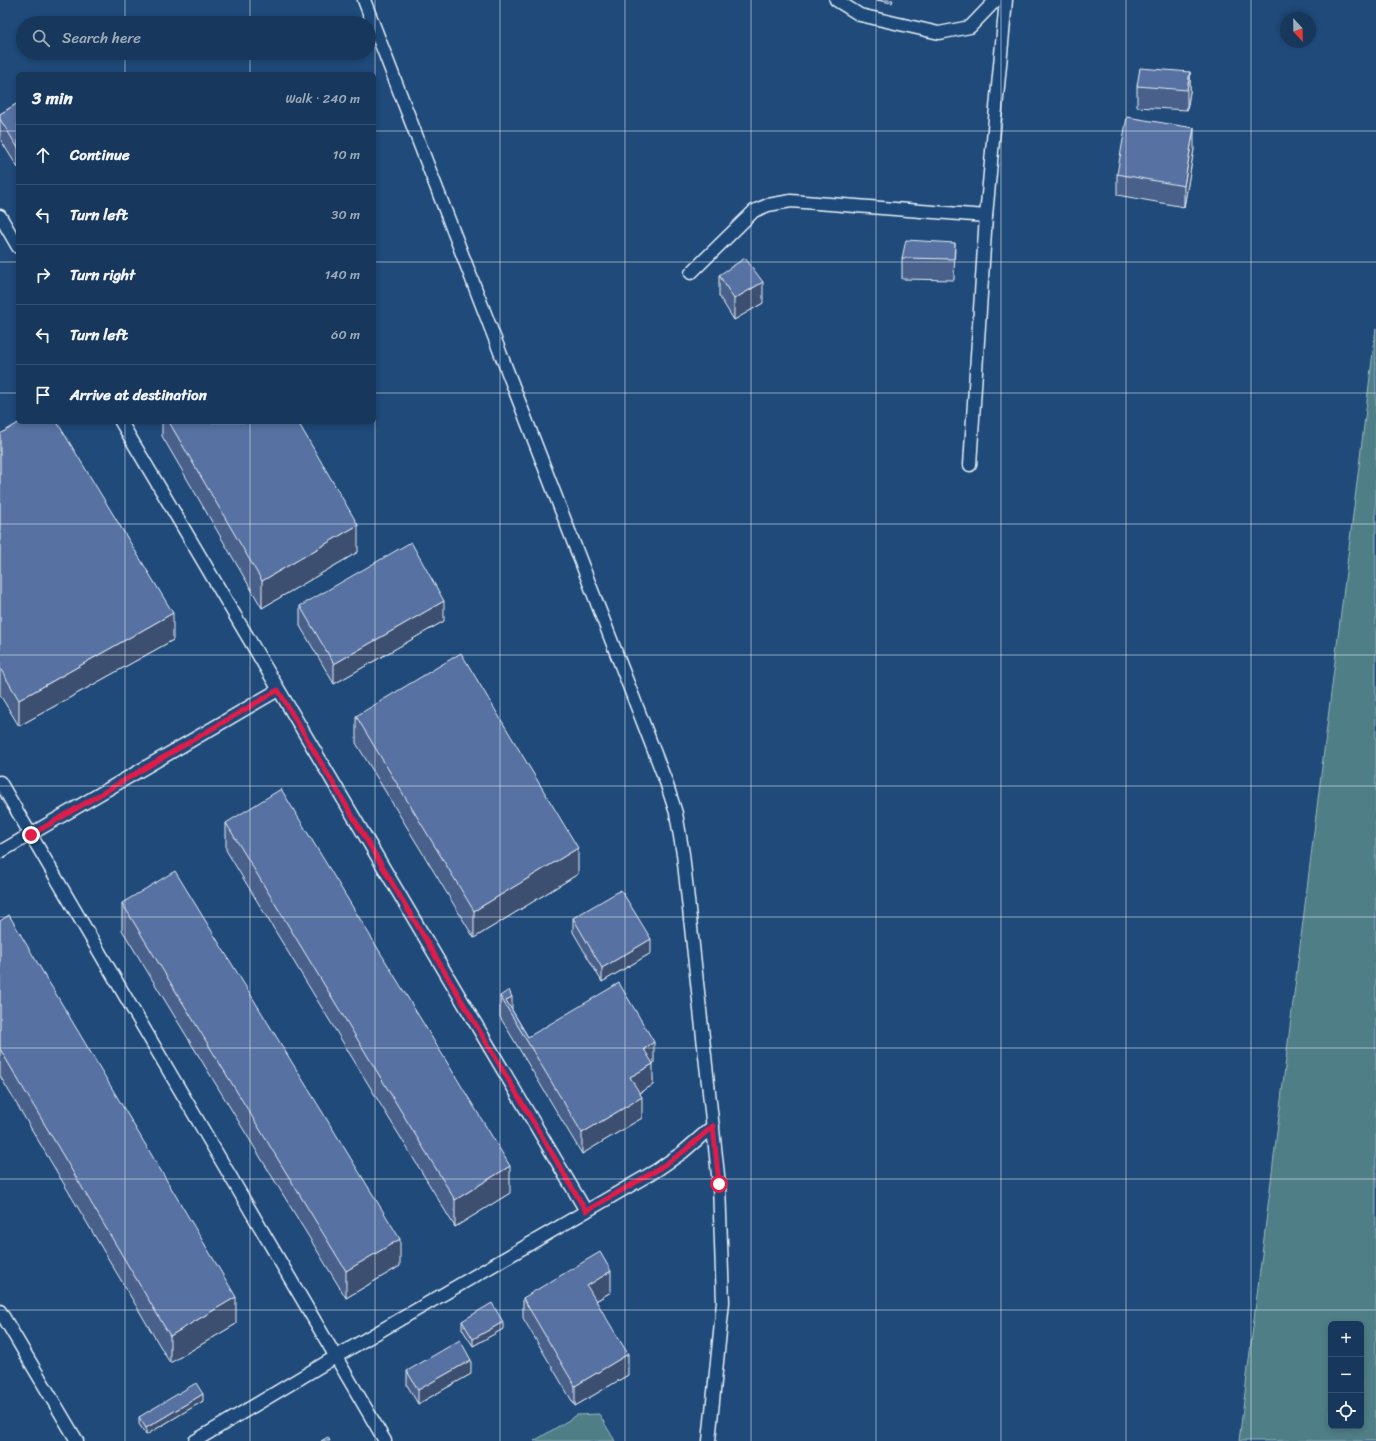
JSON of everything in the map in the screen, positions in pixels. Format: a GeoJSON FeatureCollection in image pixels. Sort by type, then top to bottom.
{"type":"FeatureCollection","features":[{"type":"Feature","properties":{"kind":"lane"},"geometry":{"type":"LineString","coordinates":[[364,0],[370,16]]}},
{"type":"Feature","properties":{"kind":"lane"},"geometry":{"type":"LineString","coordinates":[[836,0],[860,15],[939,33],[970,27],[996,0]]}},
{"type":"Feature","properties":{"kind":"lane"},"geometry":{"type":"LineString","coordinates":[[970,465],[986,216],[1006,0]]}},
{"type":"Feature","properties":{"kind":"lane"},"geometry":{"type":"LineString","coordinates":[[376,31],[663,774],[676,813],[683,854],[719,1184],[723,1302],[709,1441]]}},
{"type":"Feature","properties":{"kind":"lane"},"geometry":{"type":"LineString","coordinates":[[691,273],[754,211],[768,204],[791,201],[986,216]]}},
{"type":"Feature","properties":{"kind":"lane"},"geometry":{"type":"LineString","coordinates":[[1,219],[16,243]]}},
{"type":"Feature","properties":{"kind":"lane"},"geometry":{"type":"LineString","coordinates":[[122,424],[586,1211]]}},
{"type":"Feature","properties":{"kind":"lane"},"geometry":{"type":"LineString","coordinates":[[0,852],[278,690]]}},
{"type":"Feature","properties":{"kind":"lane"},"geometry":{"type":"LineString","coordinates":[[0,782],[386,1441]]}},
{"type":"Feature","properties":{"kind":"lane"},"geometry":{"type":"LineString","coordinates":[[195,1441],[337,1356],[657,1170],[683,1152],[713,1126]]}},
{"type":"Feature","properties":{"kind":"lane"},"geometry":{"type":"LineString","coordinates":[[0,1311],[77,1441]]}},
{"type":"Feature","properties":{"kind":"green space"},"geometry":{"type":"Polygon","coordinates":[[[1376,328],[1376,1441],[1239,1441],[1376,328]]]}},
{"type":"Feature","properties":{"kind":"green space"},"geometry":{"type":"Polygon","coordinates":[[[599,1414],[615,1441],[534,1441],[577,1415],[599,1414]]]}},
{"type":"Feature","properties":{"kind":"building"},"geometry":{"type":"Polygon","coordinates":[[[1140,68],[1190,72],[1187,90],[1137,86],[1140,68]]]}},
{"type":"Feature","properties":{"kind":"building"},"geometry":{"type":"Polygon","coordinates":[[[16,104],[16,145],[0,119],[0,114],[16,104]]]}},
{"type":"Feature","properties":{"kind":"building"},"geometry":{"type":"Polygon","coordinates":[[[1127,117],[1194,128],[1184,186],[1117,174],[1127,117]]]}},
{"type":"Feature","properties":{"kind":"building"},"geometry":{"type":"Polygon","coordinates":[[[906,240],[955,243],[954,259],[902,258],[906,240]]]}},
{"type":"Feature","properties":{"kind":"building"},"geometry":{"type":"Polygon","coordinates":[[[745,258],[763,282],[734,299],[719,275],[745,258]]]}},
{"type":"Feature","properties":{"kind":"building"},"geometry":{"type":"Polygon","coordinates":[[[17,424],[58,424],[173,613],[19,700],[0,668],[0,434],[17,424]]]}},
{"type":"Feature","properties":{"kind":"building"},"geometry":{"type":"Polygon","coordinates":[[[170,424],[299,424],[358,525],[262,581],[170,424]]]}},
{"type":"Feature","properties":{"kind":"building"},"geometry":{"type":"Polygon","coordinates":[[[411,542],[444,601],[334,664],[300,606],[411,542]]]}},
{"type":"Feature","properties":{"kind":"building"},"geometry":{"type":"Polygon","coordinates":[[[461,653],[578,848],[474,911],[356,716],[461,653]]]}},
{"type":"Feature","properties":{"kind":"building"},"geometry":{"type":"Polygon","coordinates":[[[281,789],[510,1166],[455,1200],[226,823],[281,789]]]}},
{"type":"Feature","properties":{"kind":"building"},"geometry":{"type":"Polygon","coordinates":[[[175,871],[400,1239],[346,1271],[122,903],[175,871]]]}},
{"type":"Feature","properties":{"kind":"building"},"geometry":{"type":"Polygon","coordinates":[[[621,890],[651,939],[602,968],[573,918],[621,890]]]}},
{"type":"Feature","properties":{"kind":"building"},"geometry":{"type":"Polygon","coordinates":[[[9,915],[236,1297],[170,1336],[0,1049],[0,921],[9,915]]]}},
{"type":"Feature","properties":{"kind":"building"},"geometry":{"type":"Polygon","coordinates":[[[619,983],[654,1042],[644,1049],[653,1064],[630,1077],[642,1097],[582,1133],[500,996],[509,990],[512,997],[506,1000],[528,1037],[619,983]]]}},
{"type":"Feature","properties":{"kind":"building"},"geometry":{"type":"Polygon","coordinates":[[[600,1252],[611,1271],[587,1286],[628,1354],[575,1386],[523,1298],[600,1252]]]}},
{"type":"Feature","properties":{"kind":"building"},"geometry":{"type":"Polygon","coordinates":[[[492,1303],[503,1322],[473,1339],[462,1321],[492,1303]]]}},
{"type":"Feature","properties":{"kind":"building"},"geometry":{"type":"Polygon","coordinates":[[[460,1340],[471,1360],[418,1390],[407,1371],[460,1340]]]}},
{"type":"Feature","properties":{"kind":"building"},"geometry":{"type":"Polygon","coordinates":[[[196,1383],[203,1394],[146,1428],[139,1417],[196,1383]]]}},
{"type":"Feature","properties":{"kind":"building"},"geometry":{"type":"Polygon","coordinates":[[[328,1437],[330,1441],[321,1441],[328,1437]]]}},
{"type":"Feature","properties":{"kind":"route"},"geometry":{"type":"LineString","coordinates":[[31,835],[278,690],[586,1211],[657,1170],[683,1152],[713,1126],[719,1184]]}}]}
